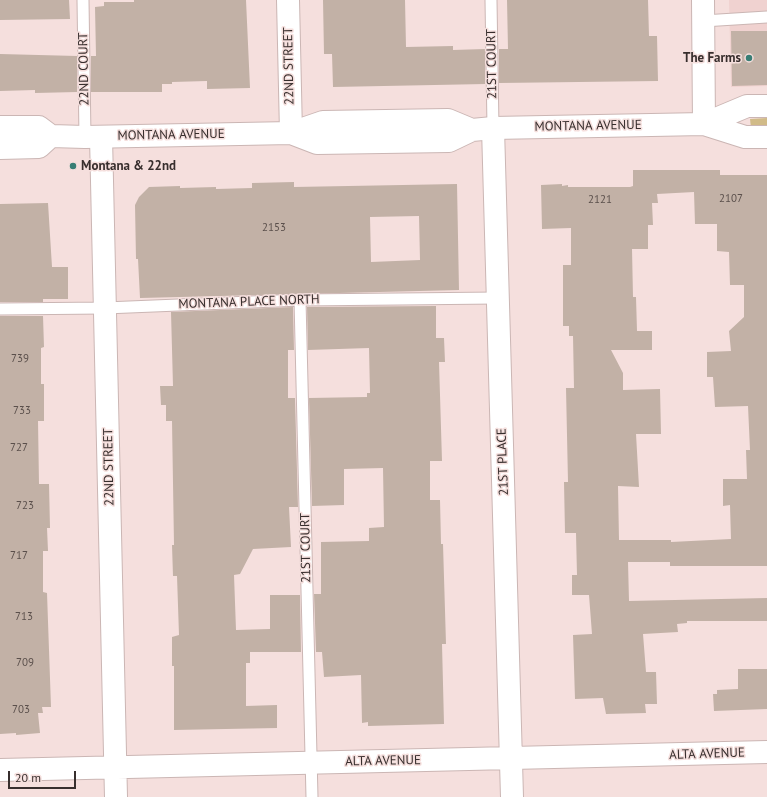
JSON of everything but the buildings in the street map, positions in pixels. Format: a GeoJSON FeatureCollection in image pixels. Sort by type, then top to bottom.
{"type":"FeatureCollection","features":[{"type":"Feature","properties":{"kind":"street","name":"22ND STREET"},"geometry":{"type":"LineString","coordinates":[[288,0],[291,133]]}},
{"type":"Feature","properties":{"kind":"street"},"geometry":{"type":"LineString","coordinates":[[703,10],[704,124]]}},
{"type":"Feature","properties":{"kind":"street","name":"MONTANA AVENUE"},"geometry":{"type":"LineString","coordinates":[[704,124],[746,106],[767,106]]}},
{"type":"Feature","properties":{"kind":"street","name":"MONTANA AVENUE"},"geometry":{"type":"LineString","coordinates":[[0,127],[39,127],[51,136],[93,137],[291,133],[318,143],[449,141],[472,130],[493,128],[704,124],[745,137],[767,137]]}},
{"type":"Feature","properties":{"kind":"street","name":"21ST PLACE"},"geometry":{"type":"LineString","coordinates":[[493,128],[512,797]]}},
{"type":"Feature","properties":{"kind":"street"},"geometry":{"type":"LineString","coordinates":[[0,148],[39,147],[51,136]]}},
{"type":"Feature","properties":{"kind":"street","name":"22ND STREET"},"geometry":{"type":"LineString","coordinates":[[93,137],[105,308],[116,797]]}},
{"type":"Feature","properties":{"kind":"street","name":"ALTA AVENUE"},"geometry":{"type":"LineString","coordinates":[[0,770],[767,752]]}},
{"type":"Feature","properties":{"kind":"lane","name":"22ND COURT"},"geometry":{"type":"LineString","coordinates":[[83,0],[93,137]]}},
{"type":"Feature","properties":{"kind":"lane","name":"21ST COURT"},"geometry":{"type":"LineString","coordinates":[[491,0],[493,128]]}},
{"type":"Feature","properties":{"kind":"lane"},"geometry":{"type":"LineString","coordinates":[[703,10],[767,18]]}},
{"type":"Feature","properties":{"kind":"lane","name":"MONTANA PLACE NORTH"},"geometry":{"type":"LineString","coordinates":[[0,309],[105,308],[300,300],[498,298]]}},
{"type":"Feature","properties":{"kind":"lane","name":"21ST COURT"},"geometry":{"type":"LineString","coordinates":[[300,300],[312,797]]}},
{"type":"Feature","properties":{"kind":"shaded area","name":"The Farms"},"geometry":{"type":"Polygon","coordinates":[[[729,0],[767,0],[767,86],[731,87],[729,0]]]}},
{"type":"Feature","properties":{"kind":"shaded area"},"geometry":{"type":"Polygon","coordinates":[[[767,118],[767,128],[751,128],[750,119],[767,118]]]}},
{"type":"Feature","properties":{"kind":"place","name":"The Farms"},"geometry":{"type":"Point","coordinates":[749,58]}},
{"type":"Feature","properties":{"kind":"place","name":"Montana & 22nd"},"geometry":{"type":"Point","coordinates":[73,166]}}]}
